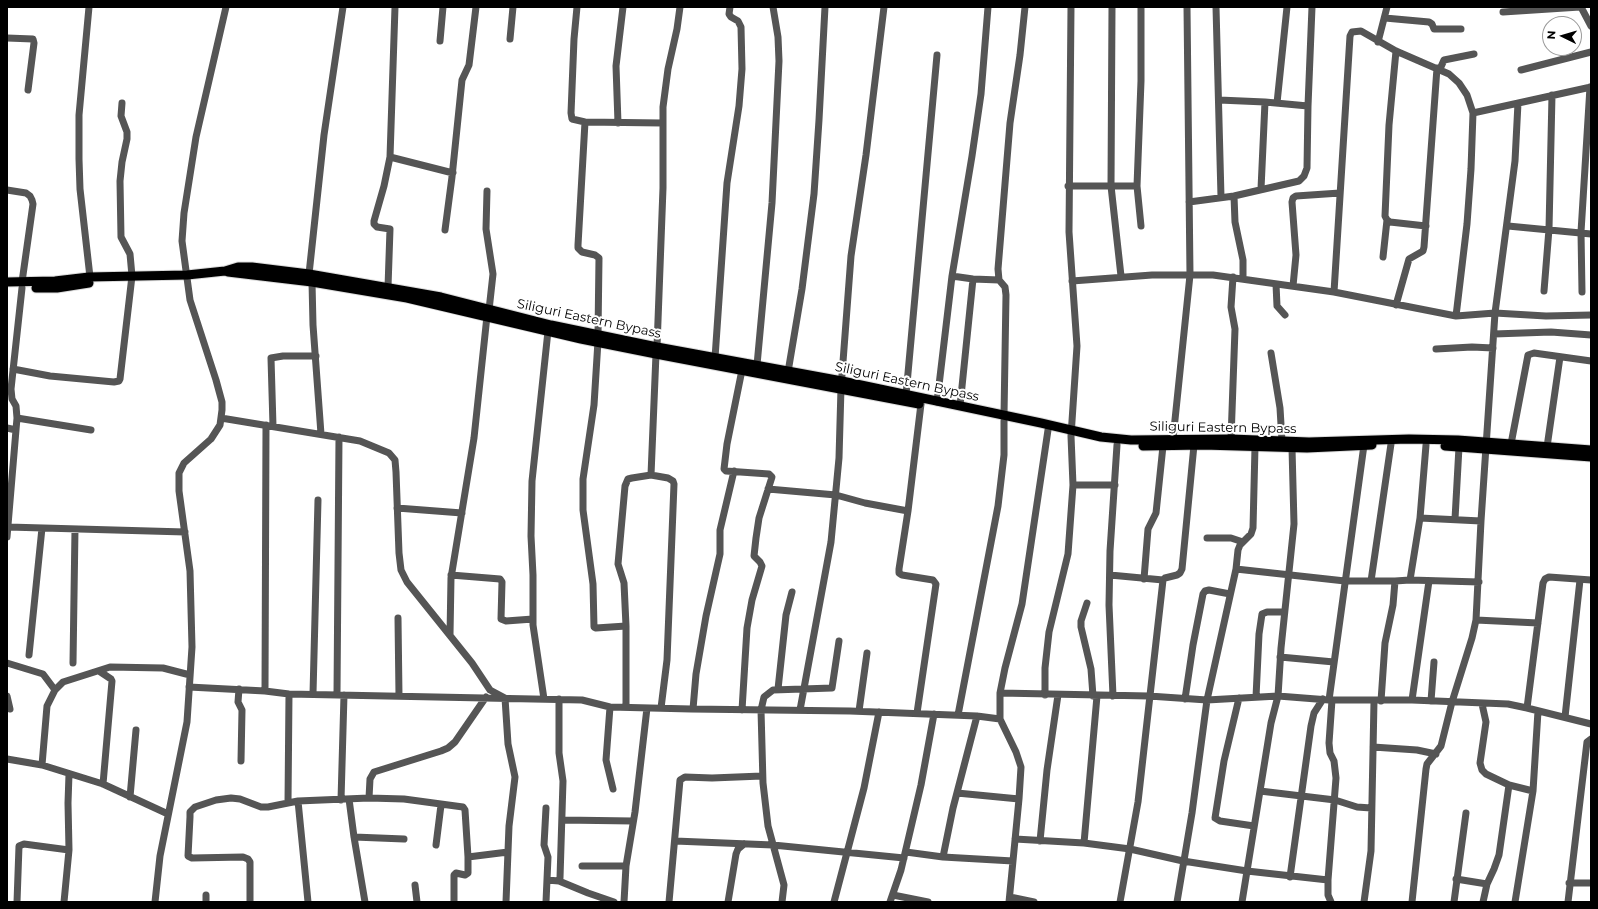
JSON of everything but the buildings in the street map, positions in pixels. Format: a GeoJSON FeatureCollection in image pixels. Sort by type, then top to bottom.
{"type":"FeatureCollection","features":[{"type":"Feature","properties":{"kind":"main road","name":"Siliguri Eastern Bypass"},"geometry":{"type":"LineString","coordinates":[[7,288],[90,277],[187,275],[225,271],[310,278],[388,287],[440,297],[548,331],[598,338]]}},
{"type":"Feature","properties":{"kind":"main road","name":"Siliguri Eastern Bypass"},"geometry":{"type":"LineString","coordinates":[[7,282],[57,288],[91,283],[111,277]]}},
{"type":"Feature","properties":{"kind":"main road","name":"Siliguri Eastern Bypass"},"geometry":{"type":"LineString","coordinates":[[310,278],[488,313],[742,370],[906,395],[960,406],[1048,430],[1071,432],[1117,445],[1346,448],[1391,444],[1459,447],[1511,444],[1591,450]]}},
{"type":"Feature","properties":{"kind":"main road","name":"Siliguri Eastern Bypass"},"geometry":{"type":"LineString","coordinates":[[657,351],[757,365],[921,404],[1116,439],[1231,439],[1282,441],[1409,439],[1591,457]]}},
{"type":"Feature","properties":{"kind":"street"},"geometry":{"type":"LineString","coordinates":[[89,7],[79,116],[79,159],[80,189],[90,277]]}},
{"type":"Feature","properties":{"kind":"street"},"geometry":{"type":"LineString","coordinates":[[155,902],[160,856],[187,722],[192,640],[190,571],[178,487],[179,470],[188,459],[212,439],[220,425],[221,418],[222,402],[190,300],[182,241],[185,205],[196,137],[226,7]]}},
{"type":"Feature","properties":{"kind":"street"},"geometry":{"type":"LineString","coordinates":[[322,434],[310,278],[324,135],[343,7]]}},
{"type":"Feature","properties":{"kind":"street"},"geometry":{"type":"LineString","coordinates":[[388,287],[390,229],[375,226],[374,221],[384,186],[390,157],[395,7]]}},
{"type":"Feature","properties":{"kind":"street"},"geometry":{"type":"LineString","coordinates":[[440,41],[443,7]]}},
{"type":"Feature","properties":{"kind":"street"},"geometry":{"type":"LineString","coordinates":[[445,230],[453,173],[462,80],[469,65],[476,7]]}},
{"type":"Feature","properties":{"kind":"street"},"geometry":{"type":"LineString","coordinates":[[510,39],[513,7]]}},
{"type":"Feature","properties":{"kind":"street"},"geometry":{"type":"LineString","coordinates":[[577,7],[574,39],[571,116],[576,121],[585,122],[662,123]]}},
{"type":"Feature","properties":{"kind":"street"},"geometry":{"type":"LineString","coordinates":[[618,123],[616,66],[623,7]]}},
{"type":"Feature","properties":{"kind":"street"},"geometry":{"type":"LineString","coordinates":[[651,475],[663,188],[662,123],[668,68],[677,29],[680,7]]}},
{"type":"Feature","properties":{"kind":"street"},"geometry":{"type":"LineString","coordinates":[[715,358],[728,172],[739,106],[742,69],[741,27],[738,21],[729,14],[730,7]]}},
{"type":"Feature","properties":{"kind":"street"},"geometry":{"type":"LineString","coordinates":[[757,365],[772,203],[779,61],[778,37],[773,7]]}},
{"type":"Feature","properties":{"kind":"street"},"geometry":{"type":"LineString","coordinates":[[788,372],[802,289],[814,194],[825,7]]}},
{"type":"Feature","properties":{"kind":"street"},"geometry":{"type":"LineString","coordinates":[[800,710],[831,542],[839,458],[842,385],[851,256],[866,155],[884,7]]}},
{"type":"Feature","properties":{"kind":"street"},"geometry":{"type":"LineString","coordinates":[[937,402],[952,276],[981,94],[988,7]]}},
{"type":"Feature","properties":{"kind":"street"},"geometry":{"type":"LineString","coordinates":[[958,715],[998,506],[1004,455],[1006,295],[1005,287],[999,280],[999,262],[1010,123],[1025,7]]}},
{"type":"Feature","properties":{"kind":"street"},"geometry":{"type":"LineString","coordinates":[[1045,695],[1045,668],[1049,632],[1068,554],[1073,485],[1071,432],[1076,346],[1069,232],[1068,186],[1071,96],[1071,7]]}},
{"type":"Feature","properties":{"kind":"street"},"geometry":{"type":"LineString","coordinates":[[1112,7],[1111,186],[1121,276]]}},
{"type":"Feature","properties":{"kind":"street"},"geometry":{"type":"LineString","coordinates":[[1141,7],[1141,81],[1137,186],[1141,226]]}},
{"type":"Feature","properties":{"kind":"street"},"geometry":{"type":"LineString","coordinates":[[1173,439],[1190,275],[1187,7]]}},
{"type":"Feature","properties":{"kind":"street"},"geometry":{"type":"LineString","coordinates":[[1216,7],[1221,197]]}},
{"type":"Feature","properties":{"kind":"street"},"geometry":{"type":"LineString","coordinates":[[1277,103],[1287,7]]}},
{"type":"Feature","properties":{"kind":"street"},"geometry":{"type":"LineString","coordinates":[[1189,202],[1234,196],[1299,181],[1304,176],[1307,168],[1312,7]]}},
{"type":"Feature","properties":{"kind":"street"},"geometry":{"type":"LineString","coordinates":[[1378,42],[1387,7]]}},
{"type":"Feature","properties":{"kind":"street"},"geometry":{"type":"LineString","coordinates":[[1503,12],[1581,7],[1591,26]]}},
{"type":"Feature","properties":{"kind":"street"},"geometry":{"type":"LineString","coordinates":[[1385,18],[1431,22],[1433,28],[1436,30],[1461,29]]}},
{"type":"Feature","properties":{"kind":"street"},"geometry":{"type":"LineString","coordinates":[[1334,292],[1350,36],[1352,32],[1361,31],[1396,51],[1449,74],[1459,83],[1468,95],[1473,113],[1472,169],[1456,316]]}},
{"type":"Feature","properties":{"kind":"street"},"geometry":{"type":"LineString","coordinates":[[7,38],[33,39],[28,90]]}},
{"type":"Feature","properties":{"kind":"street"},"geometry":{"type":"LineString","coordinates":[[1396,51],[1389,125],[1384,216],[1390,222],[1426,226]]}},
{"type":"Feature","properties":{"kind":"street"},"geometry":{"type":"LineString","coordinates":[[1521,70],[1591,52]]}},
{"type":"Feature","properties":{"kind":"street"},"geometry":{"type":"LineString","coordinates":[[1396,305],[1409,259],[1423,251],[1438,69],[1444,60],[1474,54]]}},
{"type":"Feature","properties":{"kind":"street"},"geometry":{"type":"LineString","coordinates":[[906,395],[937,55]]}},
{"type":"Feature","properties":{"kind":"street"},"geometry":{"type":"LineString","coordinates":[[1473,113],[1591,87],[1582,232],[1582,292]]}},
{"type":"Feature","properties":{"kind":"street"},"geometry":{"type":"LineString","coordinates":[[1544,291],[1549,229],[1552,95]]}},
{"type":"Feature","properties":{"kind":"street"},"geometry":{"type":"LineString","coordinates":[[1219,100],[1308,106]]}},
{"type":"Feature","properties":{"kind":"street"},"geometry":{"type":"LineString","coordinates":[[1261,189],[1265,102]]}},
{"type":"Feature","properties":{"kind":"street"},"geometry":{"type":"LineString","coordinates":[[13,369],[50,376],[119,381],[132,276],[130,254],[121,237],[120,181],[122,162],[127,140],[127,132],[121,116],[122,103]]}},
{"type":"Feature","properties":{"kind":"street"},"geometry":{"type":"LineString","coordinates":[[1412,902],[1427,764],[1441,746],[1476,620],[1495,313],[1508,226],[1515,161],[1518,103]]}},
{"type":"Feature","properties":{"kind":"street"},"geometry":{"type":"LineString","coordinates":[[585,122],[578,248],[582,252],[596,254],[599,258],[598,338],[594,405],[583,479],[583,510],[593,584],[594,627],[626,626]]}},
{"type":"Feature","properties":{"kind":"street"},"geometry":{"type":"LineString","coordinates":[[390,157],[453,173]]}},
{"type":"Feature","properties":{"kind":"street"},"geometry":{"type":"LineString","coordinates":[[1068,186],[1137,186]]}},
{"type":"Feature","properties":{"kind":"street"},"geometry":{"type":"LineString","coordinates":[[7,190],[26,193],[30,196],[33,204],[22,285],[11,394],[16,406],[17,418],[10,465],[7,537]]}},
{"type":"Feature","properties":{"kind":"street"},"geometry":{"type":"LineString","coordinates":[[450,635],[451,575],[474,438],[493,274],[486,229],[487,191]]}},
{"type":"Feature","properties":{"kind":"street"},"geometry":{"type":"LineString","coordinates":[[1293,286],[1296,255],[1292,202],[1293,198],[1296,196],[1340,193]]}},
{"type":"Feature","properties":{"kind":"street"},"geometry":{"type":"LineString","coordinates":[[1234,196],[1235,222],[1243,260],[1243,279]]}},
{"type":"Feature","properties":{"kind":"street"},"geometry":{"type":"LineString","coordinates":[[1383,257],[1387,220]]}},
{"type":"Feature","properties":{"kind":"street"},"geometry":{"type":"LineString","coordinates":[[1508,226],[1591,234]]}},
{"type":"Feature","properties":{"kind":"street"},"geometry":{"type":"LineString","coordinates":[[1072,280],[1121,276],[1190,275],[1243,279],[1334,292],[1456,316],[1495,313],[1546,316],[1591,315]]}},
{"type":"Feature","properties":{"kind":"street"},"geometry":{"type":"LineString","coordinates":[[952,276],[973,279],[999,280]]}},
{"type":"Feature","properties":{"kind":"street"},"geometry":{"type":"LineString","coordinates":[[1231,439],[1235,329],[1231,307],[1233,278]]}},
{"type":"Feature","properties":{"kind":"street"},"geometry":{"type":"LineString","coordinates":[[960,406],[973,279]]}},
{"type":"Feature","properties":{"kind":"street"},"geometry":{"type":"LineString","coordinates":[[1276,284],[1277,306],[1285,315]]}},
{"type":"Feature","properties":{"kind":"street"},"geometry":{"type":"LineString","coordinates":[[544,699],[533,619],[531,536],[532,481],[548,331]]}},
{"type":"Feature","properties":{"kind":"street"},"geometry":{"type":"LineString","coordinates":[[1494,334],[1551,332],[1591,336]]}},
{"type":"Feature","properties":{"kind":"street"},"geometry":{"type":"LineString","coordinates":[[1436,349],[1472,347],[1493,348]]}},
{"type":"Feature","properties":{"kind":"street"},"geometry":{"type":"LineString","coordinates":[[1271,353],[1280,408],[1282,441]]}},
{"type":"Feature","properties":{"kind":"street"},"geometry":{"type":"LineString","coordinates":[[1511,444],[1528,355],[1534,353],[1591,361]]}},
{"type":"Feature","properties":{"kind":"street"},"geometry":{"type":"LineString","coordinates":[[265,691],[271,358],[284,356],[316,356]]}},
{"type":"Feature","properties":{"kind":"street"},"geometry":{"type":"LineString","coordinates":[[1547,447],[1560,357]]}},
{"type":"Feature","properties":{"kind":"street"},"geometry":{"type":"LineString","coordinates":[[742,370],[724,466],[726,471],[770,475],[772,477],[759,518],[756,538],[754,556],[762,566],[751,606],[747,628],[742,710]]}},
{"type":"Feature","properties":{"kind":"street"},"geometry":{"type":"LineString","coordinates":[[917,714],[936,584],[933,580],[902,575],[898,571],[908,511],[921,404]]}},
{"type":"Feature","properties":{"kind":"street"},"geometry":{"type":"LineString","coordinates":[[17,418],[91,430]]}},
{"type":"Feature","properties":{"kind":"street"},"geometry":{"type":"LineString","coordinates":[[221,418],[360,441],[389,452],[396,466],[401,570],[407,582],[472,663],[490,690],[505,698]]}},
{"type":"Feature","properties":{"kind":"street"},"geometry":{"type":"LineString","coordinates":[[7,428],[16,430]]}},
{"type":"Feature","properties":{"kind":"street"},"geometry":{"type":"LineString","coordinates":[[1034,902],[1009,900],[1019,799],[1020,767],[1016,752],[1000,719],[1000,692],[1024,597],[1048,430]]}},
{"type":"Feature","properties":{"kind":"street"},"geometry":{"type":"LineString","coordinates":[[339,437],[341,800]]}},
{"type":"Feature","properties":{"kind":"street"},"geometry":{"type":"LineString","coordinates":[[1371,581],[1391,444]]}},
{"type":"Feature","properties":{"kind":"street"},"geometry":{"type":"LineString","coordinates":[[1113,696],[1109,605],[1117,445]]}},
{"type":"Feature","properties":{"kind":"street"},"geometry":{"type":"LineString","coordinates":[[1110,575],[1163,580],[1177,575],[1182,569],[1194,445]]}},
{"type":"Feature","properties":{"kind":"street"},"geometry":{"type":"LineString","coordinates":[[1410,580],[1420,518],[1426,445]]}},
{"type":"Feature","properties":{"kind":"street"},"geometry":{"type":"LineString","coordinates":[[1144,579],[1148,529],[1156,513],[1163,446]]}},
{"type":"Feature","properties":{"kind":"street"},"geometry":{"type":"LineString","coordinates":[[1331,902],[1328,895],[1328,880],[1335,800],[1336,769],[1330,752],[1328,700],[1364,446]]}},
{"type":"Feature","properties":{"kind":"street"},"geometry":{"type":"LineString","coordinates":[[1177,902],[1207,700],[1236,569],[1238,550],[1240,545],[1251,534],[1253,528],[1255,447]]}},
{"type":"Feature","properties":{"kind":"street"},"geometry":{"type":"LineString","coordinates":[[1455,519],[1459,447]]}},
{"type":"Feature","properties":{"kind":"street"},"geometry":{"type":"LineString","coordinates":[[1242,902],[1270,723],[1278,696],[1284,612],[1294,524],[1292,448]]}},
{"type":"Feature","properties":{"kind":"street"},"geometry":{"type":"LineString","coordinates":[[693,710],[696,674],[706,616],[720,554],[720,530],[734,471]]}},
{"type":"Feature","properties":{"kind":"street"},"geometry":{"type":"LineString","coordinates":[[626,707],[626,626],[624,583],[618,564],[625,486],[628,479],[651,475],[668,478],[674,484],[667,660],[661,708]]}},
{"type":"Feature","properties":{"kind":"street"},"geometry":{"type":"LineString","coordinates":[[1073,485],[1115,485]]}},
{"type":"Feature","properties":{"kind":"street"},"geometry":{"type":"LineString","coordinates":[[768,490],[836,495],[866,503],[908,511]]}},
{"type":"Feature","properties":{"kind":"street"},"geometry":{"type":"LineString","coordinates":[[313,694],[318,500]]}},
{"type":"Feature","properties":{"kind":"street"},"geometry":{"type":"LineString","coordinates":[[397,508],[462,513]]}},
{"type":"Feature","properties":{"kind":"street"},"geometry":{"type":"LineString","coordinates":[[1420,518],[1481,520]]}},
{"type":"Feature","properties":{"kind":"street"},"geometry":{"type":"LineString","coordinates":[[8,527],[185,532]]}},
{"type":"Feature","properties":{"kind":"street"},"geometry":{"type":"LineString","coordinates":[[29,655],[42,528]]}},
{"type":"Feature","properties":{"kind":"street"},"geometry":{"type":"LineString","coordinates":[[73,663],[75,529]]}},
{"type":"Feature","properties":{"kind":"street"},"geometry":{"type":"LineString","coordinates":[[1207,538],[1231,538],[1243,542]]}},
{"type":"Feature","properties":{"kind":"street"},"geometry":{"type":"LineString","coordinates":[[1236,569],[1345,581],[1410,580],[1479,582]]}},
{"type":"Feature","properties":{"kind":"street"},"geometry":{"type":"LineString","coordinates":[[451,575],[500,580],[502,582],[501,619],[506,621],[533,619]]}},
{"type":"Feature","properties":{"kind":"street"},"geometry":{"type":"LineString","coordinates":[[1527,708],[1543,584],[1545,580],[1549,578],[1591,580]]}},
{"type":"Feature","properties":{"kind":"street"},"geometry":{"type":"LineString","coordinates":[[1120,902],[1130,849],[1145,748],[1149,696],[1163,580]]}},
{"type":"Feature","properties":{"kind":"street"},"geometry":{"type":"LineString","coordinates":[[1565,717],[1580,580]]}},
{"type":"Feature","properties":{"kind":"street"},"geometry":{"type":"LineString","coordinates":[[1364,902],[1370,851],[1373,747],[1385,643],[1393,606],[1395,581]]}},
{"type":"Feature","properties":{"kind":"street"},"geometry":{"type":"LineString","coordinates":[[1412,700],[1429,581]]}},
{"type":"Feature","properties":{"kind":"street"},"geometry":{"type":"LineString","coordinates":[[1185,699],[1193,644],[1203,594],[1205,591],[1209,590],[1230,594]]}},
{"type":"Feature","properties":{"kind":"street"},"geometry":{"type":"LineString","coordinates":[[778,689],[786,614],[792,592]]}},
{"type":"Feature","properties":{"kind":"street"},"geometry":{"type":"LineString","coordinates":[[1084,843],[1095,696],[1091,669],[1081,627],[1081,621],[1087,603]]}},
{"type":"Feature","properties":{"kind":"street"},"geometry":{"type":"LineString","coordinates":[[1256,697],[1259,634],[1262,614],[1267,612],[1284,612]]}},
{"type":"Feature","properties":{"kind":"street"},"geometry":{"type":"LineString","coordinates":[[398,618],[399,696]]}},
{"type":"Feature","properties":{"kind":"street"},"geometry":{"type":"LineString","coordinates":[[1476,620],[1538,623]]}},
{"type":"Feature","properties":{"kind":"street"},"geometry":{"type":"LineString","coordinates":[[782,902],[784,885],[768,826],[762,776],[761,710],[764,697],[773,690],[832,688],[839,641]]}},
{"type":"Feature","properties":{"kind":"street"},"geometry":{"type":"LineString","coordinates":[[859,711],[867,653]]}},
{"type":"Feature","properties":{"kind":"street"},"geometry":{"type":"LineString","coordinates":[[1280,656],[1334,662]]}},
{"type":"Feature","properties":{"kind":"street"},"geometry":{"type":"LineString","coordinates":[[1431,701],[1434,662]]}},
{"type":"Feature","properties":{"kind":"street"},"geometry":{"type":"LineString","coordinates":[[7,663],[43,674],[55,690]]}},
{"type":"Feature","properties":{"kind":"street"},"geometry":{"type":"LineString","coordinates":[[42,765],[47,706],[55,690],[63,682],[110,667],[163,668],[190,675]]}},
{"type":"Feature","properties":{"kind":"street"},"geometry":{"type":"LineString","coordinates":[[99,671],[111,679],[112,682],[103,784]]}},
{"type":"Feature","properties":{"kind":"street"},"geometry":{"type":"LineString","coordinates":[[189,687],[239,689],[289,694],[582,700],[610,707],[693,710],[859,711],[977,716],[1000,719]]}},
{"type":"Feature","properties":{"kind":"street"},"geometry":{"type":"LineString","coordinates":[[239,689],[238,702],[242,710],[241,761]]}},
{"type":"Feature","properties":{"kind":"street"},"geometry":{"type":"LineString","coordinates":[[1000,692],[1045,695],[1149,696],[1207,700],[1278,696],[1328,700],[1412,700],[1508,704],[1591,724]]}},
{"type":"Feature","properties":{"kind":"street"},"geometry":{"type":"LineString","coordinates":[[288,803],[289,694]]}},
{"type":"Feature","properties":{"kind":"street"},"geometry":{"type":"LineString","coordinates":[[1040,841],[1047,770],[1058,695]]}},
{"type":"Feature","properties":{"kind":"street"},"geometry":{"type":"LineString","coordinates":[[7,696],[10,709]]}},
{"type":"Feature","properties":{"kind":"street"},"geometry":{"type":"LineString","coordinates":[[369,798],[370,779],[374,772],[448,748],[455,742],[486,697]]}},
{"type":"Feature","properties":{"kind":"street"},"geometry":{"type":"LineString","coordinates":[[505,698],[507,736],[515,777],[511,804],[506,902]]}},
{"type":"Feature","properties":{"kind":"street"},"geometry":{"type":"LineString","coordinates":[[1239,698],[1224,761],[1215,818],[1220,821],[1254,826]]}},
{"type":"Feature","properties":{"kind":"street"},"geometry":{"type":"LineString","coordinates":[[559,699],[559,753],[563,781],[559,881]]}},
{"type":"Feature","properties":{"kind":"street"},"geometry":{"type":"LineString","coordinates":[[1290,877],[1313,719],[1328,700]]}},
{"type":"Feature","properties":{"kind":"street"},"geometry":{"type":"LineString","coordinates":[[1482,704],[1486,722],[1480,763],[1482,770],[1486,774],[1509,785],[1533,791]]}},
{"type":"Feature","properties":{"kind":"street"},"geometry":{"type":"LineString","coordinates":[[610,707],[606,760],[613,790]]}},
{"type":"Feature","properties":{"kind":"street"},"geometry":{"type":"LineString","coordinates":[[624,902],[626,866],[647,708]]}},
{"type":"Feature","properties":{"kind":"street"},"geometry":{"type":"LineString","coordinates":[[1515,902],[1533,791],[1538,711]]}},
{"type":"Feature","properties":{"kind":"street"},"geometry":{"type":"LineString","coordinates":[[834,902],[864,788],[879,712]]}},
{"type":"Feature","properties":{"kind":"street"},"geometry":{"type":"LineString","coordinates":[[890,902],[905,855],[922,786],[934,714]]}},
{"type":"Feature","properties":{"kind":"street"},"geometry":{"type":"LineString","coordinates":[[943,857],[957,793],[977,716]]}},
{"type":"Feature","properties":{"kind":"street"},"geometry":{"type":"LineString","coordinates":[[130,797],[136,730]]}},
{"type":"Feature","properties":{"kind":"street"},"geometry":{"type":"LineString","coordinates":[[1568,902],[1587,742],[1591,739]]}},
{"type":"Feature","properties":{"kind":"street"},"geometry":{"type":"LineString","coordinates":[[1373,747],[1404,748],[1436,754]]}},
{"type":"Feature","properties":{"kind":"street"},"geometry":{"type":"LineString","coordinates":[[7,759],[42,765],[103,784],[168,814]]}},
{"type":"Feature","properties":{"kind":"street"},"geometry":{"type":"LineString","coordinates":[[64,902],[69,850],[69,774]]}},
{"type":"Feature","properties":{"kind":"street"},"geometry":{"type":"LineString","coordinates":[[669,902],[679,783],[682,778],[762,776]]}},
{"type":"Feature","properties":{"kind":"street"},"geometry":{"type":"LineString","coordinates":[[1483,902],[1487,884],[1499,855],[1509,785]]}},
{"type":"Feature","properties":{"kind":"street"},"geometry":{"type":"LineString","coordinates":[[1260,791],[1335,800],[1357,807],[1371,808]]}},
{"type":"Feature","properties":{"kind":"street"},"geometry":{"type":"LineString","coordinates":[[957,793],[1019,799]]}},
{"type":"Feature","properties":{"kind":"street"},"geometry":{"type":"LineString","coordinates":[[250,902],[250,862],[248,859],[243,857],[192,858],[188,856],[190,812],[195,807],[222,798],[240,799],[261,807],[298,801],[369,798],[404,799],[441,805],[461,806],[464,808],[468,873],[465,875],[456,873],[454,875],[454,902]]}},
{"type":"Feature","properties":{"kind":"street"},"geometry":{"type":"LineString","coordinates":[[349,799],[365,902]]}},
{"type":"Feature","properties":{"kind":"street"},"geometry":{"type":"LineString","coordinates":[[298,801],[308,902]]}},
{"type":"Feature","properties":{"kind":"street"},"geometry":{"type":"LineString","coordinates":[[436,845],[441,805]]}},
{"type":"Feature","properties":{"kind":"street"},"geometry":{"type":"LineString","coordinates":[[546,808],[544,845],[548,857],[546,902]]}},
{"type":"Feature","properties":{"kind":"street"},"geometry":{"type":"LineString","coordinates":[[1454,902],[1466,813]]}},
{"type":"Feature","properties":{"kind":"street"},"geometry":{"type":"LineString","coordinates":[[562,820],[633,821]]}},
{"type":"Feature","properties":{"kind":"street"},"geometry":{"type":"LineString","coordinates":[[354,837],[404,839]]}},
{"type":"Feature","properties":{"kind":"street"},"geometry":{"type":"LineString","coordinates":[[1015,839],[1084,843],[1130,849],[1184,862],[1290,877],[1328,880]]}},
{"type":"Feature","properties":{"kind":"street"},"geometry":{"type":"LineString","coordinates":[[675,841],[773,845],[847,852],[1013,860]]}},
{"type":"Feature","properties":{"kind":"street"},"geometry":{"type":"LineString","coordinates":[[17,902],[19,846],[24,844],[69,850]]}},
{"type":"Feature","properties":{"kind":"street"},"geometry":{"type":"LineString","coordinates":[[728,902],[736,854],[744,844]]}},
{"type":"Feature","properties":{"kind":"street"},"geometry":{"type":"LineString","coordinates":[[468,857],[508,852]]}},
{"type":"Feature","properties":{"kind":"street"},"geometry":{"type":"LineString","coordinates":[[582,866],[626,866]]}},
{"type":"Feature","properties":{"kind":"street"},"geometry":{"type":"LineString","coordinates":[[1456,879],[1487,884]]}},
{"type":"Feature","properties":{"kind":"street"},"geometry":{"type":"LineString","coordinates":[[547,880],[559,881],[614,902]]}},
{"type":"Feature","properties":{"kind":"street"},"geometry":{"type":"LineString","coordinates":[[1570,883],[1591,883]]}},
{"type":"Feature","properties":{"kind":"street"},"geometry":{"type":"LineString","coordinates":[[415,885],[417,902]]}},
{"type":"Feature","properties":{"kind":"street"},"geometry":{"type":"LineString","coordinates":[[893,894],[928,902]]}}]}
